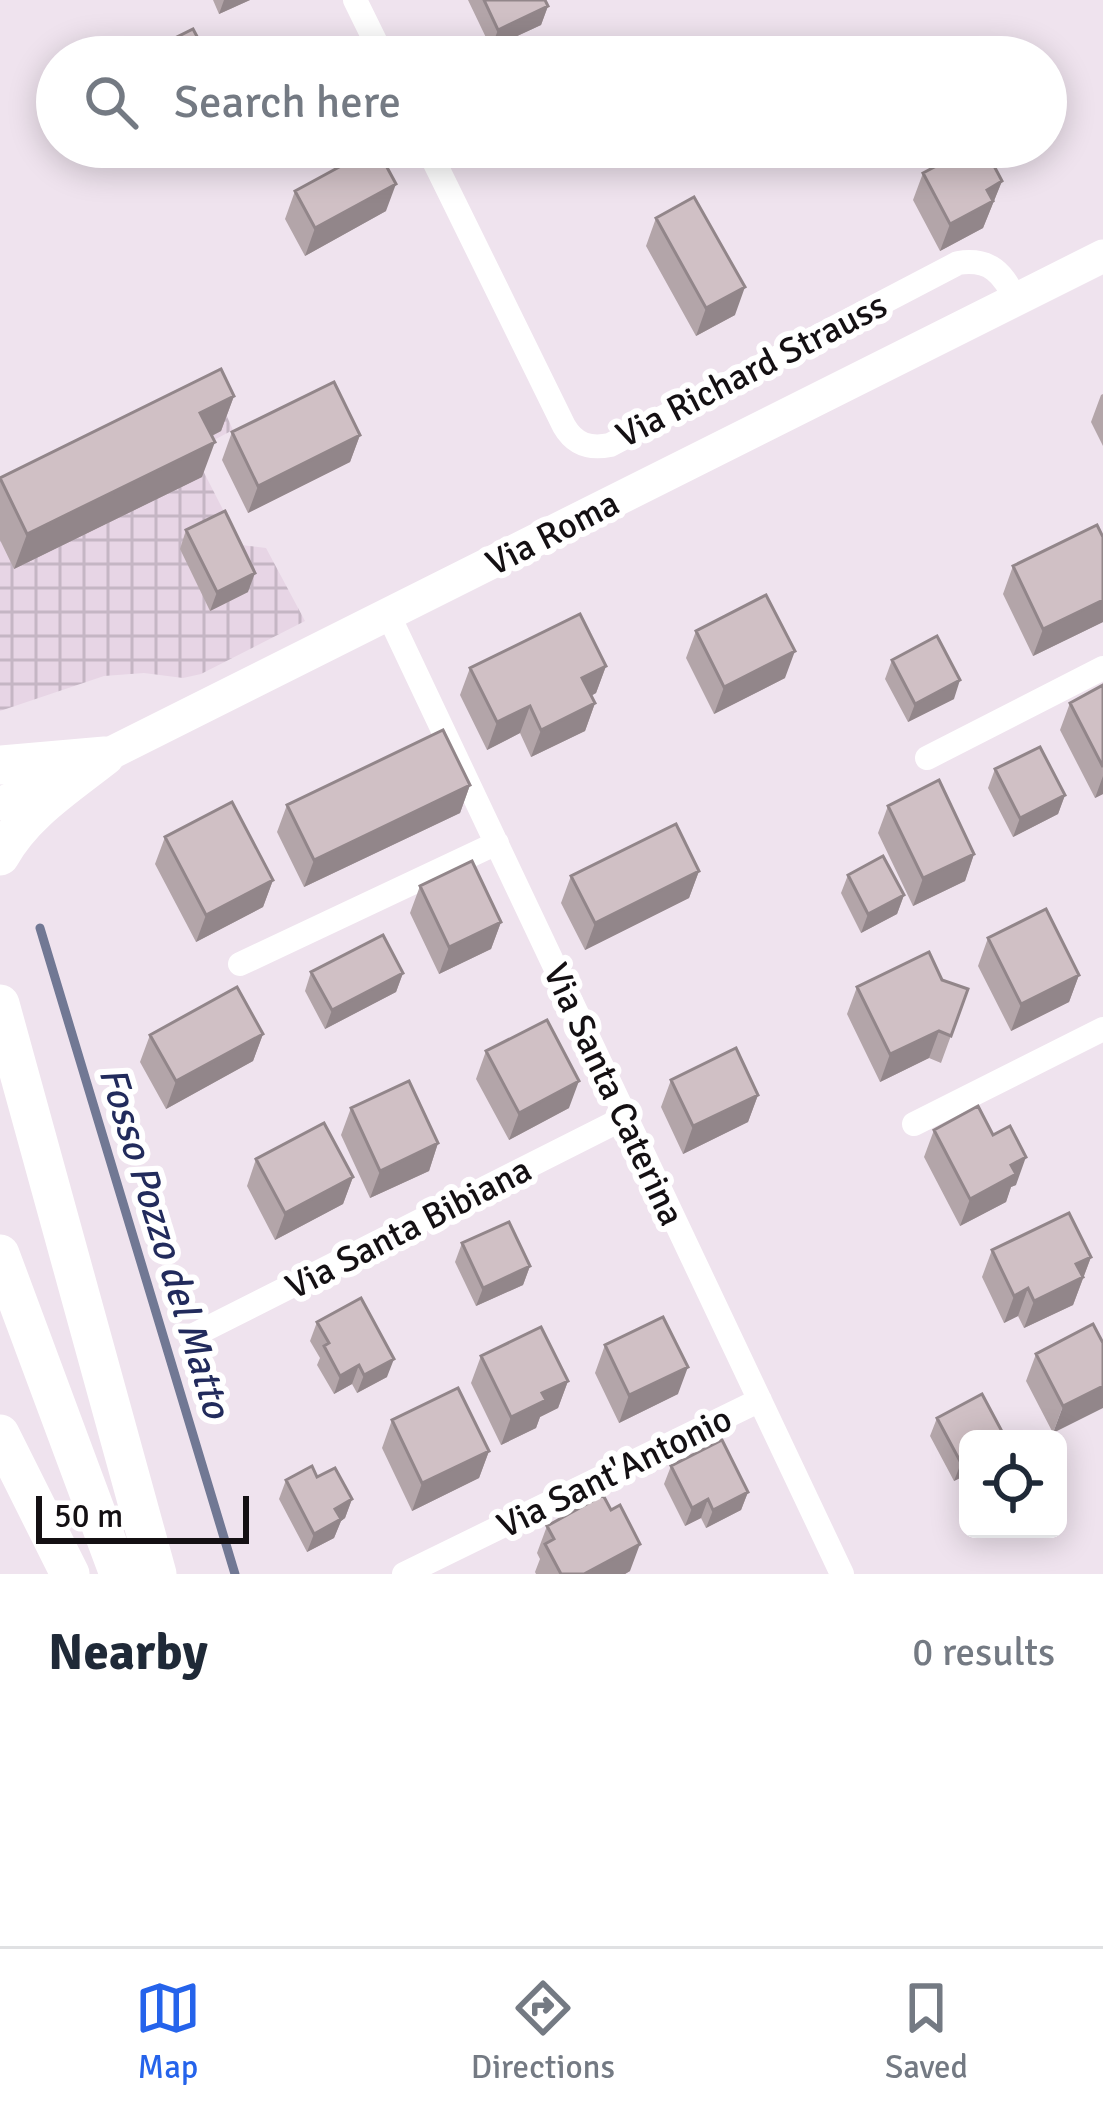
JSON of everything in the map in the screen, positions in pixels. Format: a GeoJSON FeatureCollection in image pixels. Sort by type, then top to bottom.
{"type":"FeatureCollection","features":[{"type":"Feature","properties":{"kind":"main road"},"geometry":{"type":"LineString","coordinates":[[0,765],[105,756]]}},
{"type":"Feature","properties":{"kind":"main road"},"geometry":{"type":"LineString","coordinates":[[0,856],[29,817],[105,756]]}},
{"type":"Feature","properties":{"kind":"main road"},"geometry":{"type":"LineString","coordinates":[[0,1004],[157,1574]]}},
{"type":"Feature","properties":{"kind":"main road"},"geometry":{"type":"LineString","coordinates":[[0,1254],[119,1574]]}},
{"type":"Feature","properties":{"kind":"main road"},"geometry":{"type":"LineString","coordinates":[[0,1435],[70,1574]]}},
{"type":"Feature","properties":{"kind":"street"},"geometry":{"type":"LineString","coordinates":[[355,0],[373,36]]}},
{"type":"Feature","properties":{"kind":"street","name":"Via Richard Strauss"},"geometry":{"type":"LineString","coordinates":[[437,168],[564,426],[586,446],[610,445],[958,263],[991,266],[1003,276],[1016,300]]}},
{"type":"Feature","properties":{"kind":"street","name":"Via Roma"},"geometry":{"type":"LineString","coordinates":[[0,805],[1103,256]]}},
{"type":"Feature","properties":{"kind":"street","name":"Via Santa Caterina"},"geometry":{"type":"LineString","coordinates":[[388,614],[842,1574]]}},
{"type":"Feature","properties":{"kind":"street"},"geometry":{"type":"LineString","coordinates":[[927,758],[1103,668]]}},
{"type":"Feature","properties":{"kind":"street"},"geometry":{"type":"LineString","coordinates":[[240,964],[496,843]]}},
{"type":"Feature","properties":{"kind":"street"},"geometry":{"type":"LineString","coordinates":[[914,1124],[1103,1029]]}},
{"type":"Feature","properties":{"kind":"street","name":"Via Santa Bibiana"},"geometry":{"type":"LineString","coordinates":[[190,1337],[626,1117]]}},
{"type":"Feature","properties":{"kind":"street","name":"Via Sant'Antonio"},"geometry":{"type":"LineString","coordinates":[[404,1574],[760,1400]]}},
{"type":"Feature","properties":{"kind":"shaded area"},"geometry":{"type":"Polygon","coordinates":[[[211,381],[233,430],[193,451],[241,545],[266,548],[305,621],[201,674],[183,678],[144,673],[104,676],[0,711],[0,493],[211,381]]]}},
{"type":"Feature","properties":{"kind":"building"},"geometry":{"type":"Polygon","coordinates":[[[484,0],[545,0],[548,6],[498,30],[484,0]]]}},
{"type":"Feature","properties":{"kind":"building"},"geometry":{"type":"Polygon","coordinates":[[[337,168],[387,168],[396,184],[315,228],[295,191],[337,168]]]}},
{"type":"Feature","properties":{"kind":"building"},"geometry":{"type":"Polygon","coordinates":[[[932,168],[995,168],[1002,181],[987,190],[993,201],[950,224],[923,173],[932,168]]]}},
{"type":"Feature","properties":{"kind":"building"},"geometry":{"type":"Polygon","coordinates":[[[694,197],[745,287],[706,308],[656,218],[694,197]]]}},
{"type":"Feature","properties":{"kind":"building"},"geometry":{"type":"Polygon","coordinates":[[[221,369],[234,396],[200,413],[215,442],[27,534],[0,478],[221,369]]]}},
{"type":"Feature","properties":{"kind":"building"},"geometry":{"type":"Polygon","coordinates":[[[334,382],[360,435],[258,486],[232,432],[334,382]]]}},
{"type":"Feature","properties":{"kind":"building"},"geometry":{"type":"Polygon","coordinates":[[[225,511],[255,573],[217,592],[186,530],[225,511]]]}},
{"type":"Feature","properties":{"kind":"building"},"geometry":{"type":"Polygon","coordinates":[[[1097,525],[1103,537],[1103,600],[1043,629],[1013,566],[1097,525]]]}},
{"type":"Feature","properties":{"kind":"building"},"geometry":{"type":"Polygon","coordinates":[[[766,595],[795,651],[724,687],[696,631],[766,595]]]}},
{"type":"Feature","properties":{"kind":"building"},"geometry":{"type":"Polygon","coordinates":[[[580,614],[606,666],[582,678],[595,703],[541,730],[530,706],[497,722],[470,668],[580,614]]]}},
{"type":"Feature","properties":{"kind":"building"},"geometry":{"type":"Polygon","coordinates":[[[937,636],[960,680],[915,704],[892,660],[937,636]]]}},
{"type":"Feature","properties":{"kind":"building"},"geometry":{"type":"Polygon","coordinates":[[[1103,685],[1103,767],[1070,703],[1103,685]]]}},
{"type":"Feature","properties":{"kind":"building"},"geometry":{"type":"Polygon","coordinates":[[[443,730],[470,785],[314,860],[287,805],[443,730]]]}},
{"type":"Feature","properties":{"kind":"building"},"geometry":{"type":"Polygon","coordinates":[[[1040,747],[1065,795],[1020,818],[995,769],[1040,747]]]}},
{"type":"Feature","properties":{"kind":"building"},"geometry":{"type":"Polygon","coordinates":[[[939,780],[974,854],[923,878],[888,806],[939,780]]]}},
{"type":"Feature","properties":{"kind":"building"},"geometry":{"type":"Polygon","coordinates":[[[232,802],[273,880],[206,915],[165,837],[232,802]]]}},
{"type":"Feature","properties":{"kind":"building"},"geometry":{"type":"Polygon","coordinates":[[[676,824],[699,871],[595,923],[571,876],[676,824]]]}},
{"type":"Feature","properties":{"kind":"building"},"geometry":{"type":"Polygon","coordinates":[[[883,856],[904,895],[868,914],[848,875],[883,856]]]}},
{"type":"Feature","properties":{"kind":"building"},"geometry":{"type":"Polygon","coordinates":[[[472,861],[501,922],[449,947],[420,886],[472,861]]]}},
{"type":"Feature","properties":{"kind":"building"},"geometry":{"type":"Polygon","coordinates":[[[1046,909],[1079,975],[1021,1004],[988,938],[1046,909]]]}},
{"type":"Feature","properties":{"kind":"building"},"geometry":{"type":"Polygon","coordinates":[[[383,935],[403,973],[332,1010],[311,972],[383,935]]]}},
{"type":"Feature","properties":{"kind":"building"},"geometry":{"type":"Polygon","coordinates":[[[929,952],[942,980],[968,989],[951,1036],[939,1031],[890,1054],[857,987],[929,952]]]}},
{"type":"Feature","properties":{"kind":"building"},"geometry":{"type":"Polygon","coordinates":[[[237,987],[263,1034],[176,1081],[150,1035],[237,987]]]}},
{"type":"Feature","properties":{"kind":"building"},"geometry":{"type":"Polygon","coordinates":[[[547,1020],[579,1081],[519,1113],[486,1051],[547,1020]]]}},
{"type":"Feature","properties":{"kind":"building"},"geometry":{"type":"Polygon","coordinates":[[[736,1048],[758,1095],[693,1126],[671,1080],[736,1048]]]}},
{"type":"Feature","properties":{"kind":"building"},"geometry":{"type":"Polygon","coordinates":[[[409,1081],[438,1143],[380,1171],[351,1108],[409,1081]]]}},
{"type":"Feature","properties":{"kind":"building"},"geometry":{"type":"Polygon","coordinates":[[[978,1106],[993,1135],[1010,1126],[1026,1157],[1011,1165],[1016,1174],[970,1199],[934,1130],[978,1106]]]}},
{"type":"Feature","properties":{"kind":"building"},"geometry":{"type":"Polygon","coordinates":[[[324,1123],[353,1177],[285,1213],[256,1159],[324,1123]]]}},
{"type":"Feature","properties":{"kind":"building"},"geometry":{"type":"Polygon","coordinates":[[[1069,1213],[1091,1257],[1076,1264],[1083,1277],[1034,1301],[1028,1288],[1014,1296],[992,1250],[1069,1213]]]}},
{"type":"Feature","properties":{"kind":"building"},"geometry":{"type":"Polygon","coordinates":[[[509,1222],[530,1266],[483,1288],[462,1243],[509,1222]]]}},
{"type":"Feature","properties":{"kind":"building"},"geometry":{"type":"Polygon","coordinates":[[[361,1298],[394,1359],[364,1375],[359,1365],[340,1376],[317,1322],[361,1298]]]}},
{"type":"Feature","properties":{"kind":"building"},"geometry":{"type":"Polygon","coordinates":[[[663,1317],[688,1367],[629,1395],[605,1345],[663,1317]]]}},
{"type":"Feature","properties":{"kind":"building"},"geometry":{"type":"Polygon","coordinates":[[[1093,1324],[1103,1343],[1103,1386],[1063,1406],[1036,1354],[1093,1324]]]}},
{"type":"Feature","properties":{"kind":"building"},"geometry":{"type":"Polygon","coordinates":[[[541,1327],[568,1381],[542,1393],[546,1400],[511,1417],[481,1356],[541,1327]]]}},
{"type":"Feature","properties":{"kind":"building"},"geometry":{"type":"Polygon","coordinates":[[[458,1388],[489,1451],[422,1483],[392,1420],[458,1388]]]}},
{"type":"Feature","properties":{"kind":"building"},"geometry":{"type":"Polygon","coordinates":[[[982,1394],[1001,1430],[959,1430],[959,1459],[937,1418],[982,1394]]]}},
{"type":"Feature","properties":{"kind":"building"},"geometry":{"type":"Polygon","coordinates":[[[722,1440],[748,1492],[713,1510],[708,1499],[692,1508],[671,1466],[722,1440]]]}},
{"type":"Feature","properties":{"kind":"building"},"geometry":{"type":"Polygon","coordinates":[[[312,1466],[317,1477],[335,1468],[352,1499],[335,1509],[341,1519],[314,1534],[286,1480],[312,1466]]]}},
{"type":"Feature","properties":{"kind":"building"},"geometry":{"type":"Polygon","coordinates":[[[603,1495],[611,1510],[620,1505],[640,1544],[584,1574],[561,1574],[545,1544],[554,1539],[547,1526],[603,1495]]]}},
{"type":"Feature","properties":{"kind":"waterway","name":"Fosso Pozzo del Matto"},"geometry":{"type":"LineString","coordinates":[[40,928],[235,1574]]}}]}
